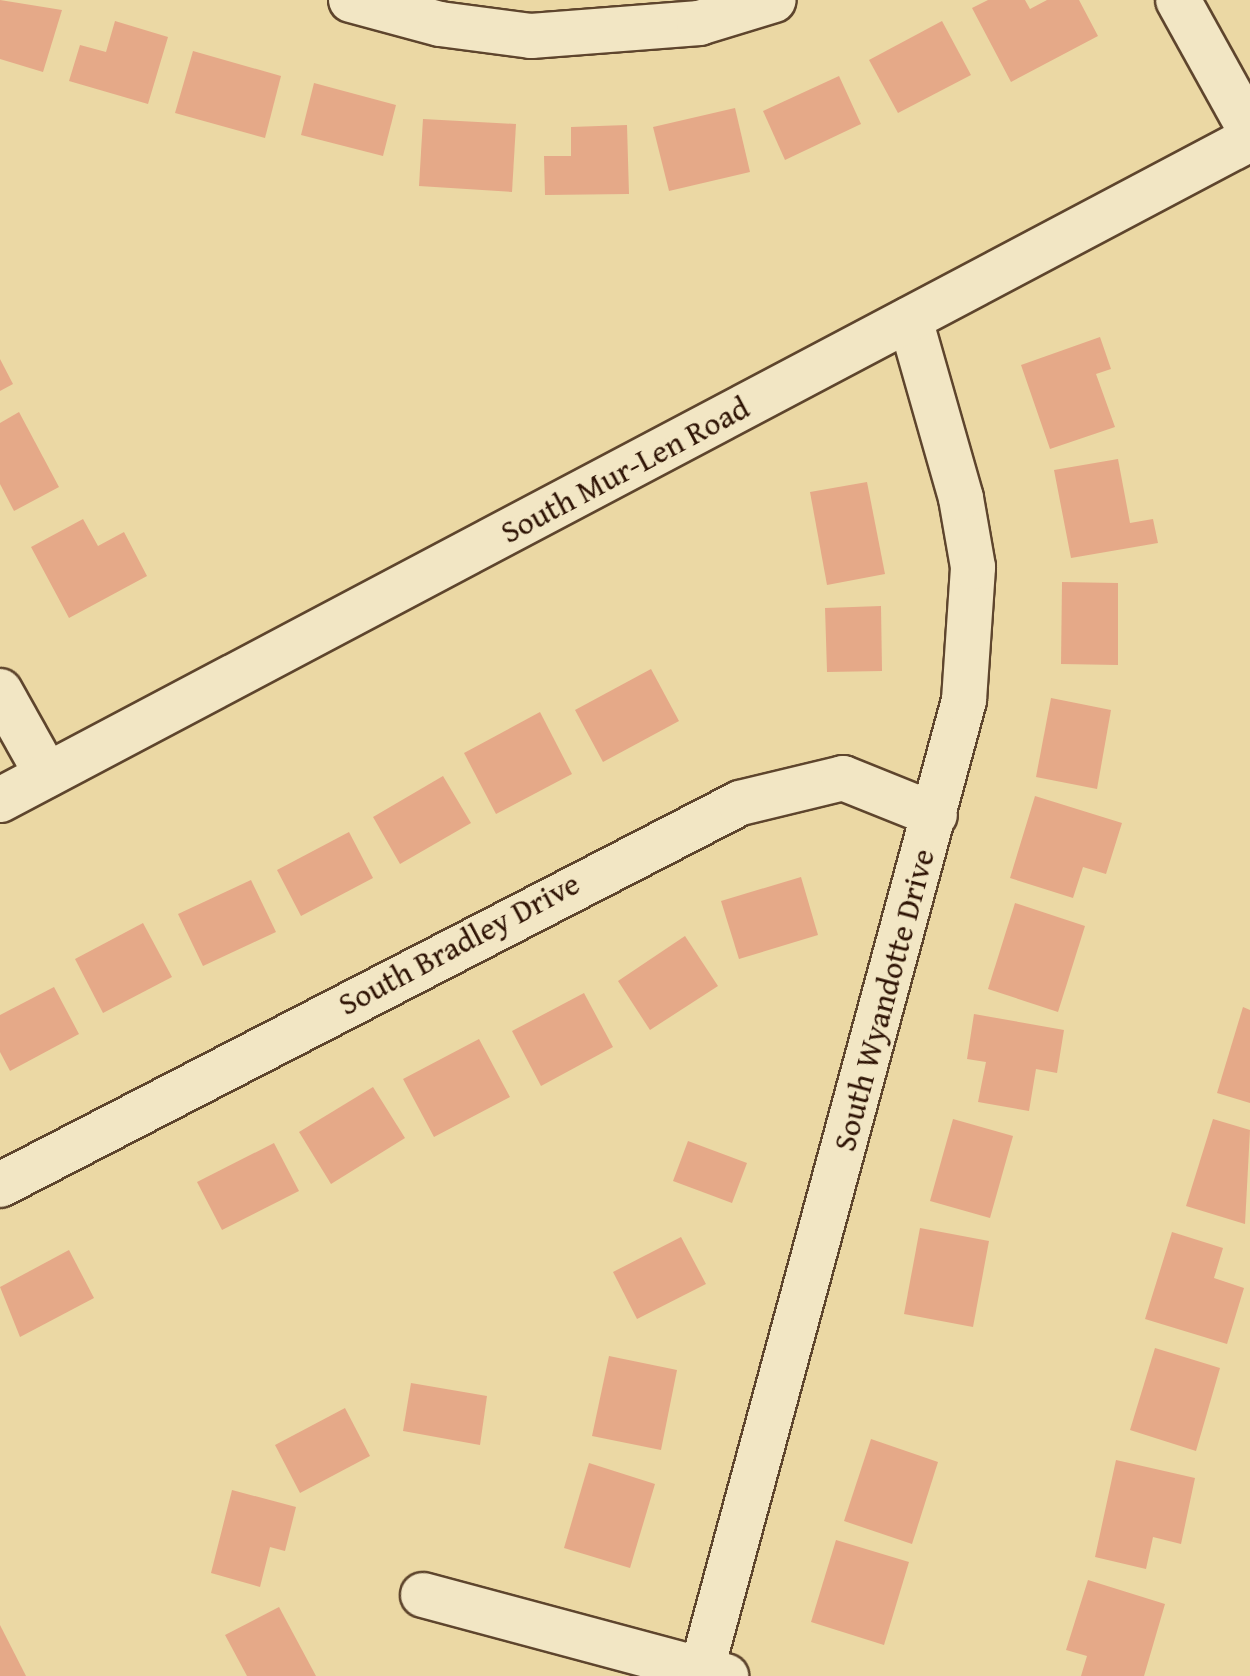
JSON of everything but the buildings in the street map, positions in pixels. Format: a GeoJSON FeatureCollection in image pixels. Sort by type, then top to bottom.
{"type":"FeatureCollection","features":[{"type":"Feature","properties":{"kind":"street"},"geometry":{"type":"LineString","coordinates":[[351,0],[440,24],[531,36],[699,23],[774,0]]}},
{"type":"Feature","properties":{"kind":"street"},"geometry":{"type":"LineString","coordinates":[[1178,0],[1250,130]]}},
{"type":"Feature","properties":{"kind":"street","name":"South Mur-Len Road"},"geometry":{"type":"LineString","coordinates":[[0,800],[1250,139]]}},
{"type":"Feature","properties":{"kind":"street","name":"South Wyandotte Drive"},"geometry":{"type":"LineString","coordinates":[[709,1674],[964,700],[973,567],[961,498],[910,319]]}},
{"type":"Feature","properties":{"kind":"street"},"geometry":{"type":"LineString","coordinates":[[0,691],[47,775]]}},
{"type":"Feature","properties":{"kind":"street","name":"South Bradley Drive"},"geometry":{"type":"LineString","coordinates":[[0,1185],[740,803],[843,778],[935,815]]}},
{"type":"Feature","properties":{"kind":"street"},"geometry":{"type":"LineString","coordinates":[[423,1595],[709,1674]]}}]}
